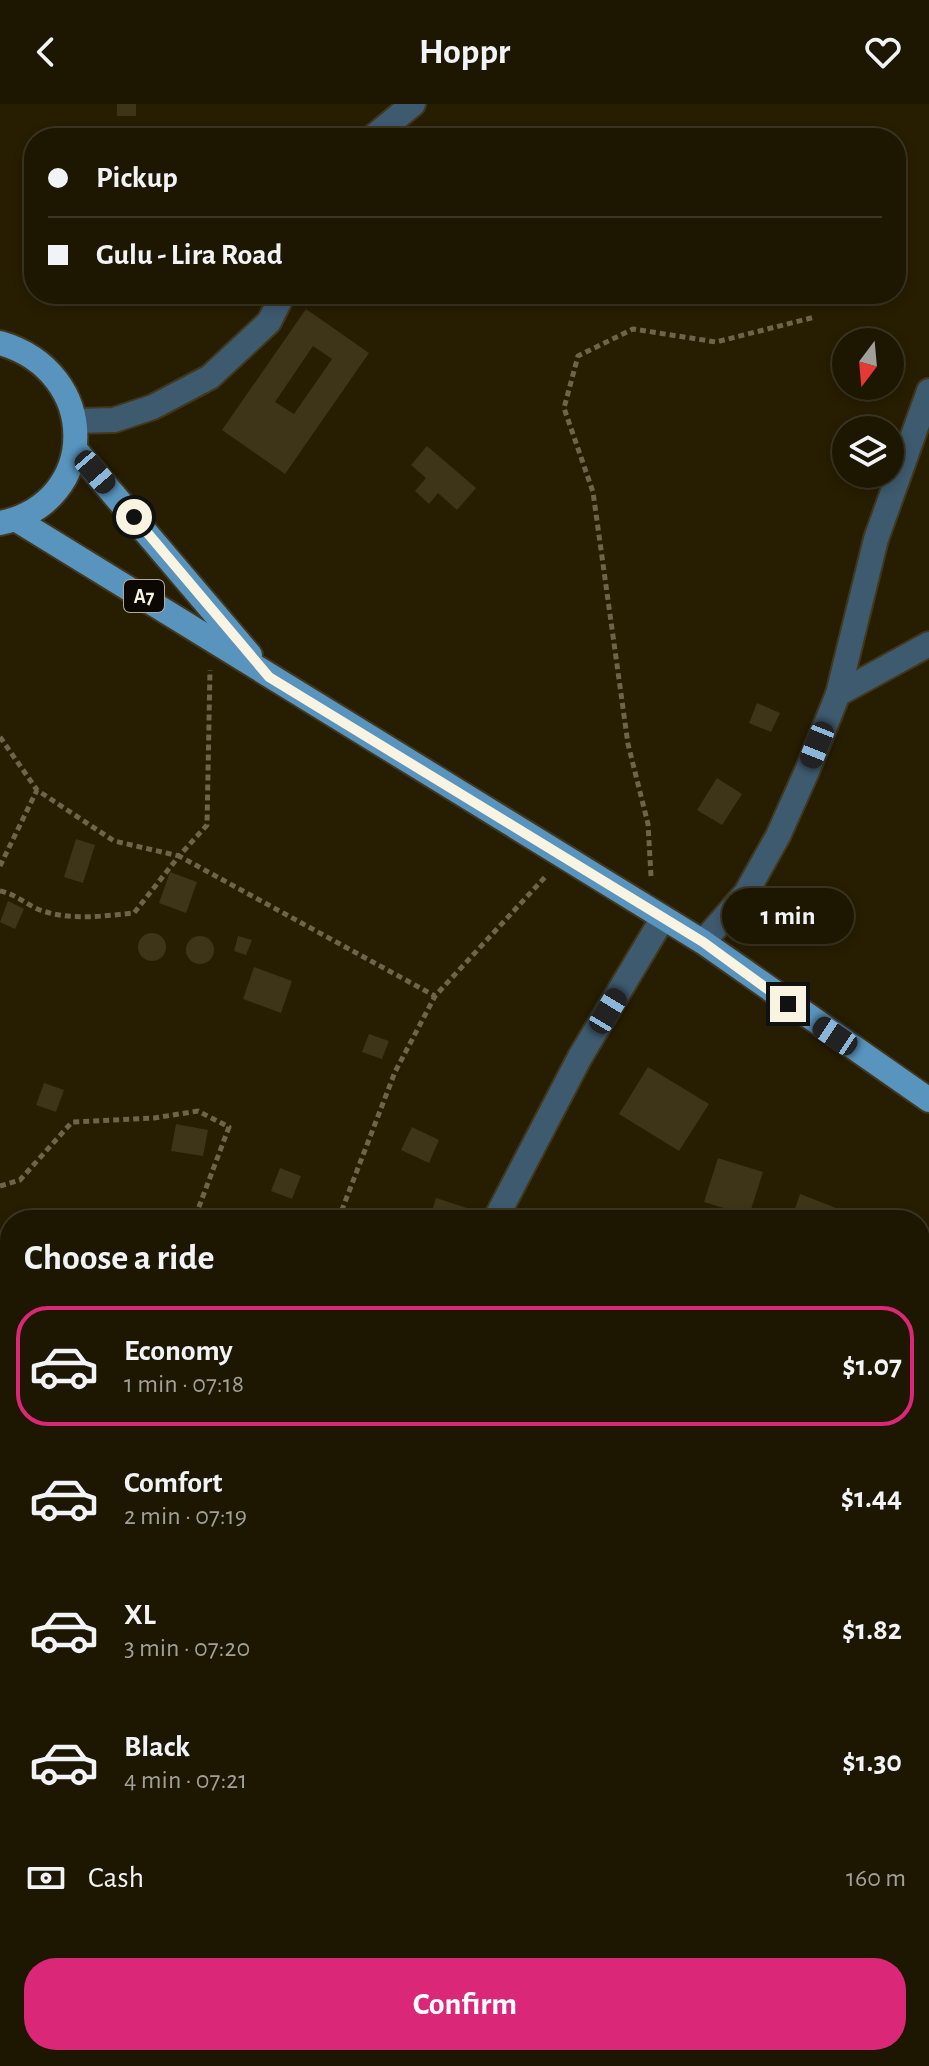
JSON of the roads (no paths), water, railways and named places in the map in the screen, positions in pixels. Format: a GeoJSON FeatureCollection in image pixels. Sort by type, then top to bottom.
{"type":"FeatureCollection","features":[{"type":"Feature","properties":{"kind":"main road","name":"A7"},"geometry":{"type":"LineString","coordinates":[[0,343],[23,349],[48,367],[67,392],[76,421],[75,449],[56,492],[8,521],[211,637],[269,677],[703,942],[929,1100]]}},
{"type":"Feature","properties":{"kind":"main road","name":"A7"},"geometry":{"type":"LineString","coordinates":[[75,449],[269,677]]}},
{"type":"Feature","properties":{"kind":"street"},"geometry":{"type":"LineString","coordinates":[[384,128],[413,104]]}},
{"type":"Feature","properties":{"kind":"street"},"geometry":{"type":"LineString","coordinates":[[76,421],[114,420],[153,407],[210,377],[269,322],[278,304]]}},
{"type":"Feature","properties":{"kind":"street"},"geometry":{"type":"LineString","coordinates":[[703,942],[746,893],[778,836],[838,694],[876,539],[929,391]]}},
{"type":"Feature","properties":{"kind":"street"},"geometry":{"type":"LineString","coordinates":[[838,694],[929,644]]}},
{"type":"Feature","properties":{"kind":"street"},"geometry":{"type":"LineString","coordinates":[[500,1210],[655,914]]}}]}
